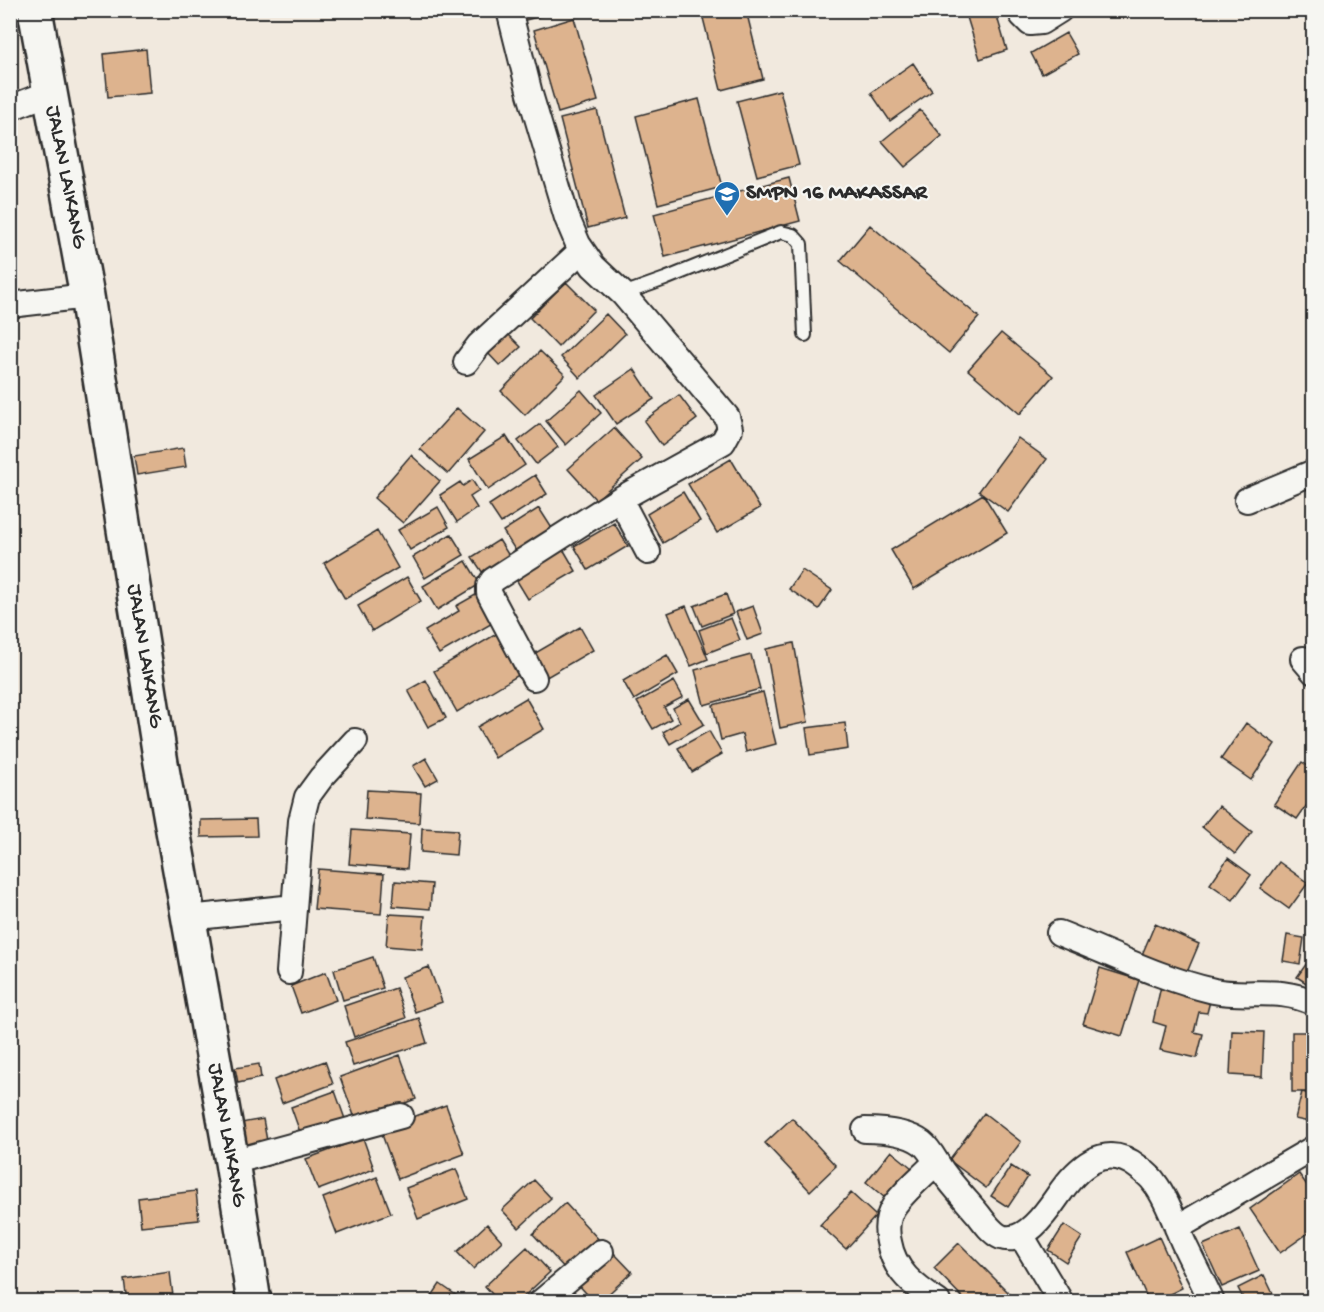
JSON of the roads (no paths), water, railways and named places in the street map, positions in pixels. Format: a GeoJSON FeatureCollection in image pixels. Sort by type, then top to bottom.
{"type":"FeatureCollection","features":[{"type":"Feature","properties":{"kind":"main road","name":"JALAN LAIKANG"},"geometry":{"type":"LineString","coordinates":[[35,10],[87,296],[157,741],[232,1162],[254,1302]]}},
{"type":"Feature","properties":{"kind":"street"},"geometry":{"type":"LineString","coordinates":[[510,10],[530,94],[567,218],[582,250],[592,266],[623,294],[727,417],[730,429],[723,442],[620,499],[493,580],[489,586],[489,593],[534,678]]}},
{"type":"Feature","properties":{"kind":"street"},"geometry":{"type":"LineString","coordinates":[[1021,10],[1022,15],[1030,23],[1041,22],[1060,10]]}},
{"type":"Feature","properties":{"kind":"street"},"geometry":{"type":"LineString","coordinates":[[10,108],[49,93]]}},
{"type":"Feature","properties":{"kind":"street"},"geometry":{"type":"LineString","coordinates":[[466,362],[479,345],[582,250]]}},
{"type":"Feature","properties":{"kind":"street"},"geometry":{"type":"LineString","coordinates":[[10,305],[87,296]]}},
{"type":"Feature","properties":{"kind":"street"},"geometry":{"type":"LineString","coordinates":[[1247,500],[1314,472]]}},
{"type":"Feature","properties":{"kind":"street"},"geometry":{"type":"LineString","coordinates":[[620,499],[648,552]]}},
{"type":"Feature","properties":{"kind":"street"},"geometry":{"type":"LineString","coordinates":[[289,972],[301,821],[307,797],[355,741]]}},
{"type":"Feature","properties":{"kind":"street"},"geometry":{"type":"LineString","coordinates":[[188,918],[294,907]]}},
{"type":"Feature","properties":{"kind":"street"},"geometry":{"type":"LineString","coordinates":[[1059,933],[1170,978],[1215,991],[1288,994],[1314,1003]]}},
{"type":"Feature","properties":{"kind":"street"},"geometry":{"type":"LineString","coordinates":[[232,1162],[401,1116]]}},
{"type":"Feature","properties":{"kind":"street"},"geometry":{"type":"LineString","coordinates":[[865,1130],[878,1130],[914,1138],[923,1144],[991,1229],[1001,1237],[1012,1238],[1021,1235],[1046,1212],[1078,1172],[1095,1159],[1106,1155],[1132,1162],[1154,1182],[1212,1302]]}},
{"type":"Feature","properties":{"kind":"street"},"geometry":{"type":"LineString","coordinates":[[1177,1228],[1314,1148]]}},
{"type":"Feature","properties":{"kind":"street"},"geometry":{"type":"LineString","coordinates":[[936,1162],[895,1206],[889,1216],[887,1236],[899,1270],[938,1302]]}},
{"type":"Feature","properties":{"kind":"street"},"geometry":{"type":"LineString","coordinates":[[1021,1235],[1061,1302]]}},
{"type":"Feature","properties":{"kind":"street"},"geometry":{"type":"LineString","coordinates":[[541,1302],[601,1252]]}},
{"type":"Feature","properties":{"kind":"lane"},"geometry":{"type":"LineString","coordinates":[[623,294],[782,232],[793,236],[801,244],[805,335]]}},
{"type":"Feature","properties":{"kind":"place","name":"SMPN 16 MAKASSAR"},"geometry":{"type":"Point","coordinates":[727,217]}}]}
